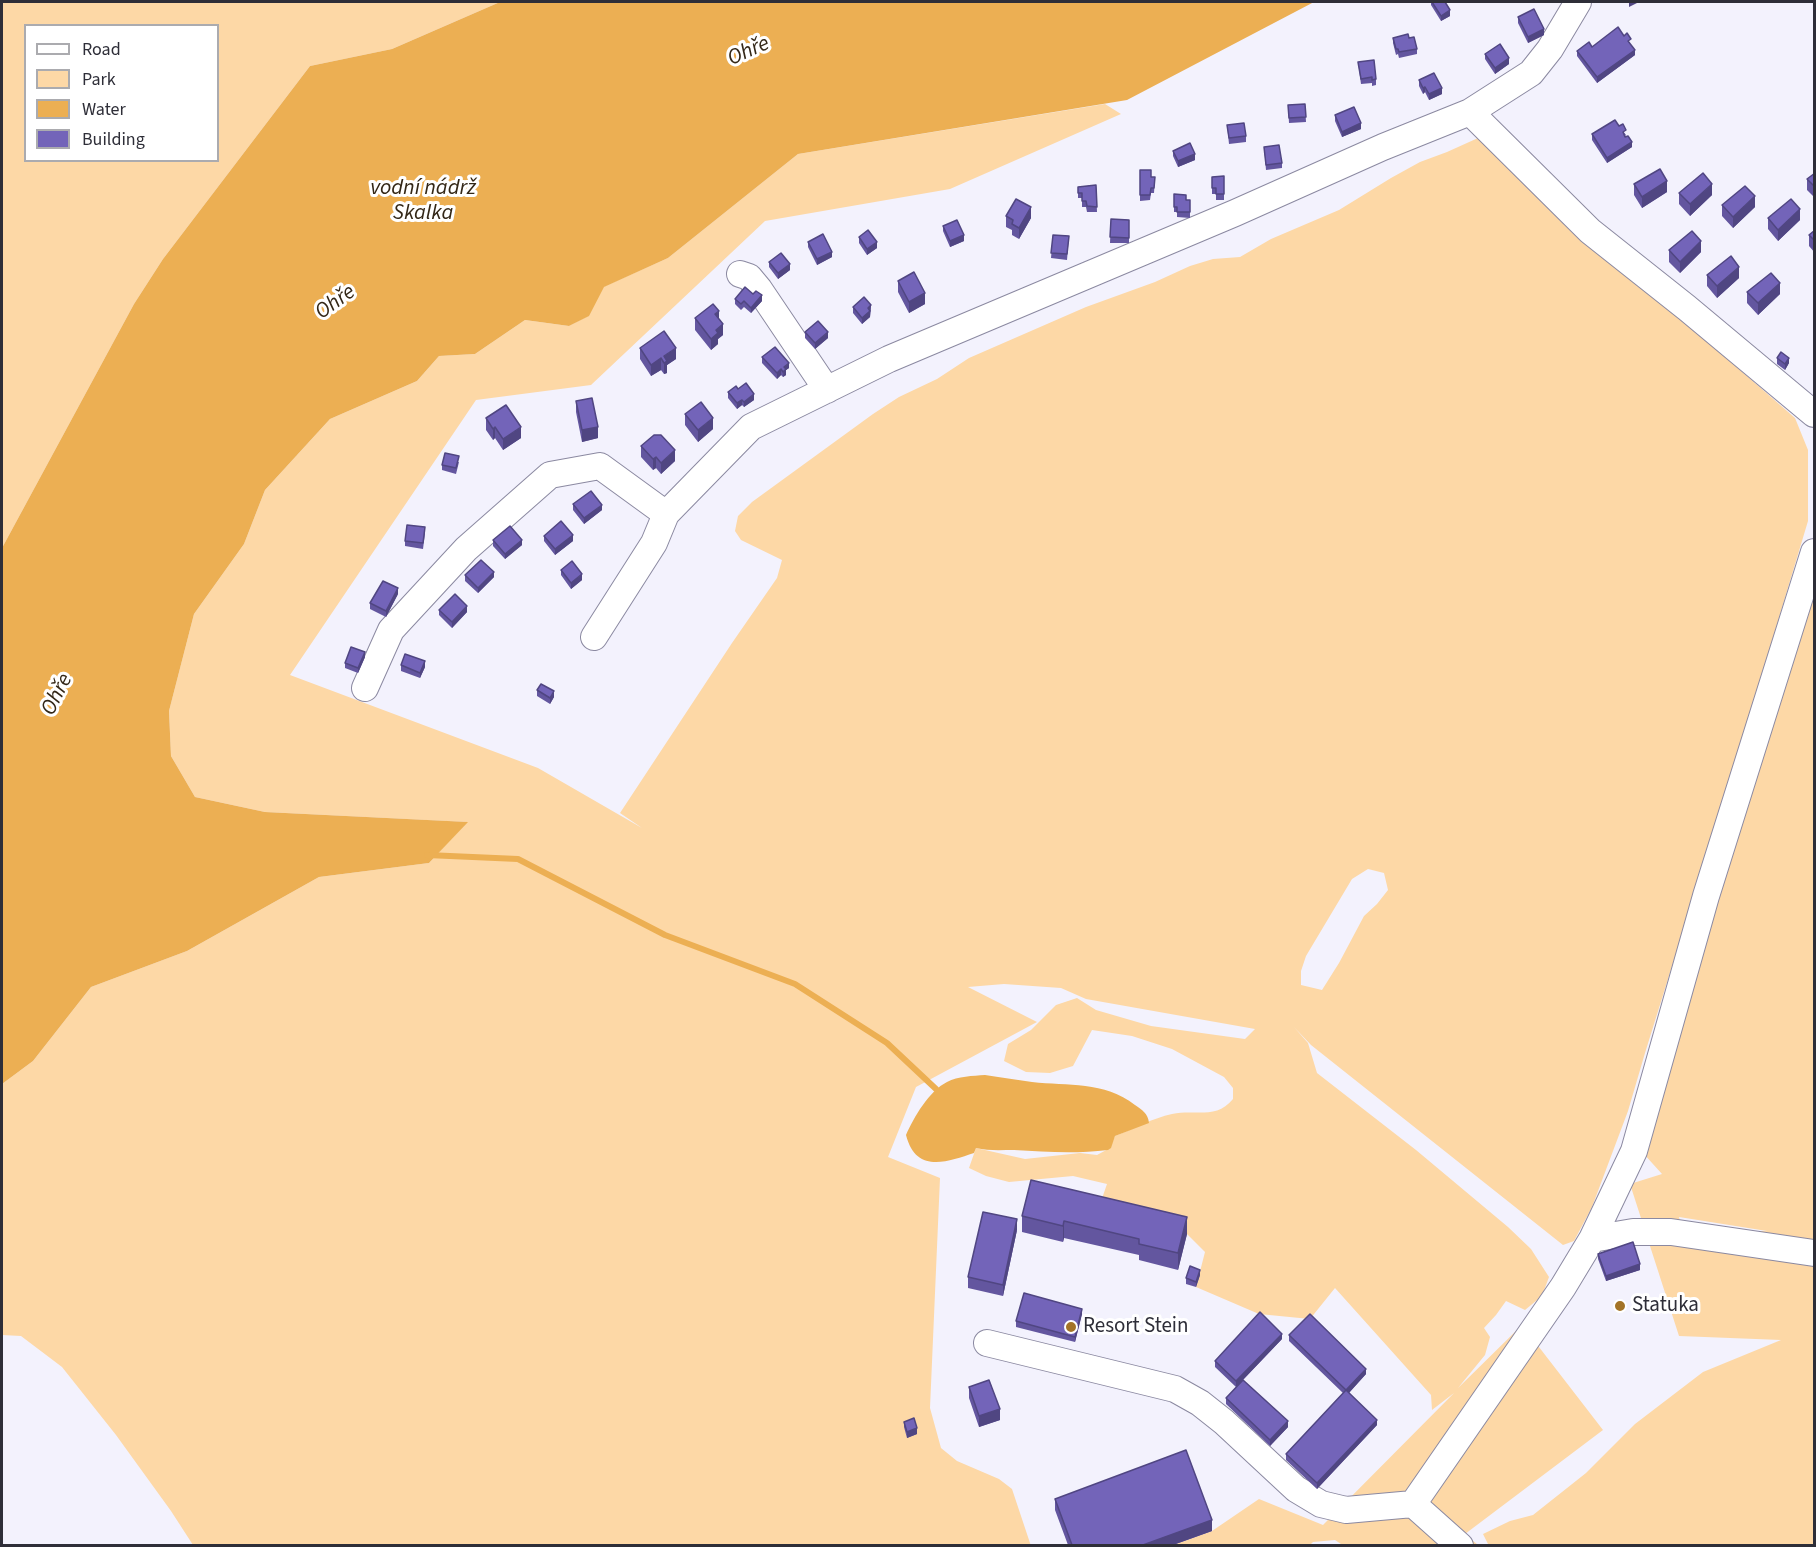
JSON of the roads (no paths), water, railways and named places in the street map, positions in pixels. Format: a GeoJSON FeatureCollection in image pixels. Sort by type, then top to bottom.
{"type":"FeatureCollection","features":[{"type":"Feature","properties":{"kind":"street"},"geometry":{"type":"LineString","coordinates":[[594,637],[654,543],[666,514],[751,427],[910,350],[1235,213],[1383,147],[1470,112],[1531,73],[1550,49],[1578,2]]}},
{"type":"Feature","properties":{"kind":"street"},"geometry":{"type":"LineString","coordinates":[[1470,112],[1590,231],[1688,308],[1815,414]]}},
{"type":"Feature","properties":{"kind":"street"},"geometry":{"type":"LineString","coordinates":[[740,274],[749,278],[759,289],[827,390]]}},
{"type":"Feature","properties":{"kind":"street"},"geometry":{"type":"LineString","coordinates":[[364,688],[391,630],[466,549],[550,475],[600,466],[666,514]]}},
{"type":"Feature","properties":{"kind":"street"},"geometry":{"type":"LineString","coordinates":[[1413,1504],[1563,1287],[1592,1239],[1634,1151],[1706,896],[1815,552]]}},
{"type":"Feature","properties":{"kind":"street"},"geometry":{"type":"LineString","coordinates":[[1592,1239],[1633,1232],[1671,1232],[1815,1253]]}},
{"type":"Feature","properties":{"kind":"street"},"geometry":{"type":"LineString","coordinates":[[987,1343],[1175,1389],[1216,1415],[1296,1489],[1322,1504],[1346,1510],[1413,1504],[1460,1545]]}},
{"type":"Feature","properties":{"kind":"water","name":"vodní nádrž Skalka"},"geometry":{"type":"Polygon","coordinates":[[[500,2],[1314,2],[1127,100],[798,154],[668,258],[604,287],[589,316],[569,326],[525,320],[475,354],[439,356],[417,381],[330,419],[265,490],[244,544],[194,614],[169,711],[171,756],[195,797],[265,812],[468,822],[429,863],[319,877],[187,951],[91,987],[33,1061],[2,1084],[2,548],[134,304],[163,259],[310,66],[392,49],[500,2]]]}},
{"type":"Feature","properties":{"kind":"water"},"geometry":{"type":"Polygon","coordinates":[[[985,1075],[1098,1088],[1123,1097],[1142,1110],[1149,1123],[1115,1136],[1108,1150],[1061,1152],[976,1148],[974,1153],[943,1162],[925,1160],[917,1156],[906,1135],[928,1098],[940,1086],[951,1080],[985,1075]]]}},
{"type":"Feature","properties":{"kind":"waterway"},"geometry":{"type":"LineString","coordinates":[[427,855],[518,859],[665,935],[795,984],[887,1043],[936,1089]]}},
{"type":"Feature","properties":{"kind":"place","name":"Statuka"},"geometry":{"type":"Point","coordinates":[1620,1306]}},
{"type":"Feature","properties":{"kind":"place","name":"Resort Stein"},"geometry":{"type":"Point","coordinates":[1071,1327]}},
{"type":"Feature","properties":{"kind":"water label","name":"Ohře"},"geometry":{"type":"Point","coordinates":[749,52]}},
{"type":"Feature","properties":{"kind":"water label","name":"Ohře"},"geometry":{"type":"Point","coordinates":[336,303]}},
{"type":"Feature","properties":{"kind":"water label","name":"Ohře"},"geometry":{"type":"Point","coordinates":[58,695]}}]}
